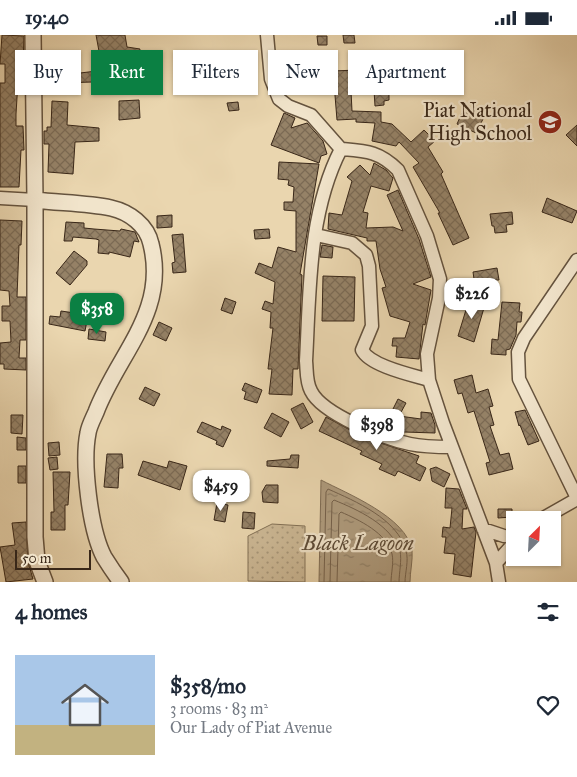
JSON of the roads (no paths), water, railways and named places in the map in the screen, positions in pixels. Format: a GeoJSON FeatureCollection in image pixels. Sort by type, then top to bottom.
{"type":"FeatureCollection","features":[{"type":"Feature","properties":{"kind":"street"},"geometry":{"type":"LineString","coordinates":[[33,35],[35,537],[37,561],[45,582]]}},
{"type":"Feature","properties":{"kind":"street"},"geometry":{"type":"LineString","coordinates":[[267,35],[271,79],[279,99],[288,106],[311,115],[341,149],[371,152],[382,156],[390,162],[398,170],[427,236],[440,279],[439,298],[427,354],[430,380],[452,447],[496,563],[500,582]]}},
{"type":"Feature","properties":{"kind":"street"},"geometry":{"type":"LineString","coordinates":[[341,149],[329,172],[319,207],[306,361],[307,382],[311,392],[321,405],[385,436],[424,447],[452,447]]}},
{"type":"Feature","properties":{"kind":"street"},"geometry":{"type":"LineString","coordinates":[[0,198],[111,208],[137,220],[150,240],[155,259],[155,279],[147,315],[101,398],[88,433],[86,479],[92,512],[103,556],[121,582]]}},
{"type":"Feature","properties":{"kind":"street"},"geometry":{"type":"LineString","coordinates":[[316,235],[352,243],[366,255],[369,266],[372,326],[362,350],[365,355],[386,366],[430,380]]}},
{"type":"Feature","properties":{"kind":"street"},"geometry":{"type":"LineString","coordinates":[[556,511],[577,499],[523,391],[517,365],[518,351],[524,338],[577,260]]}},
{"type":"Feature","properties":{"kind":"street"},"geometry":{"type":"LineString","coordinates":[[483,529],[506,536]]}},
{"type":"Feature","properties":{"kind":"street"},"geometry":{"type":"LineString","coordinates":[[496,563],[506,552]]}},
{"type":"Feature","properties":{"kind":"water","name":"Black Lagoon"},"geometry":{"type":"Polygon","coordinates":[[[321,480],[374,508],[399,527],[407,538],[412,550],[410,582],[319,582],[321,480]]]}},
{"type":"Feature","properties":{"kind":"place","name":"Piat National High School"},"geometry":{"type":"Point","coordinates":[550,122]}}]}
